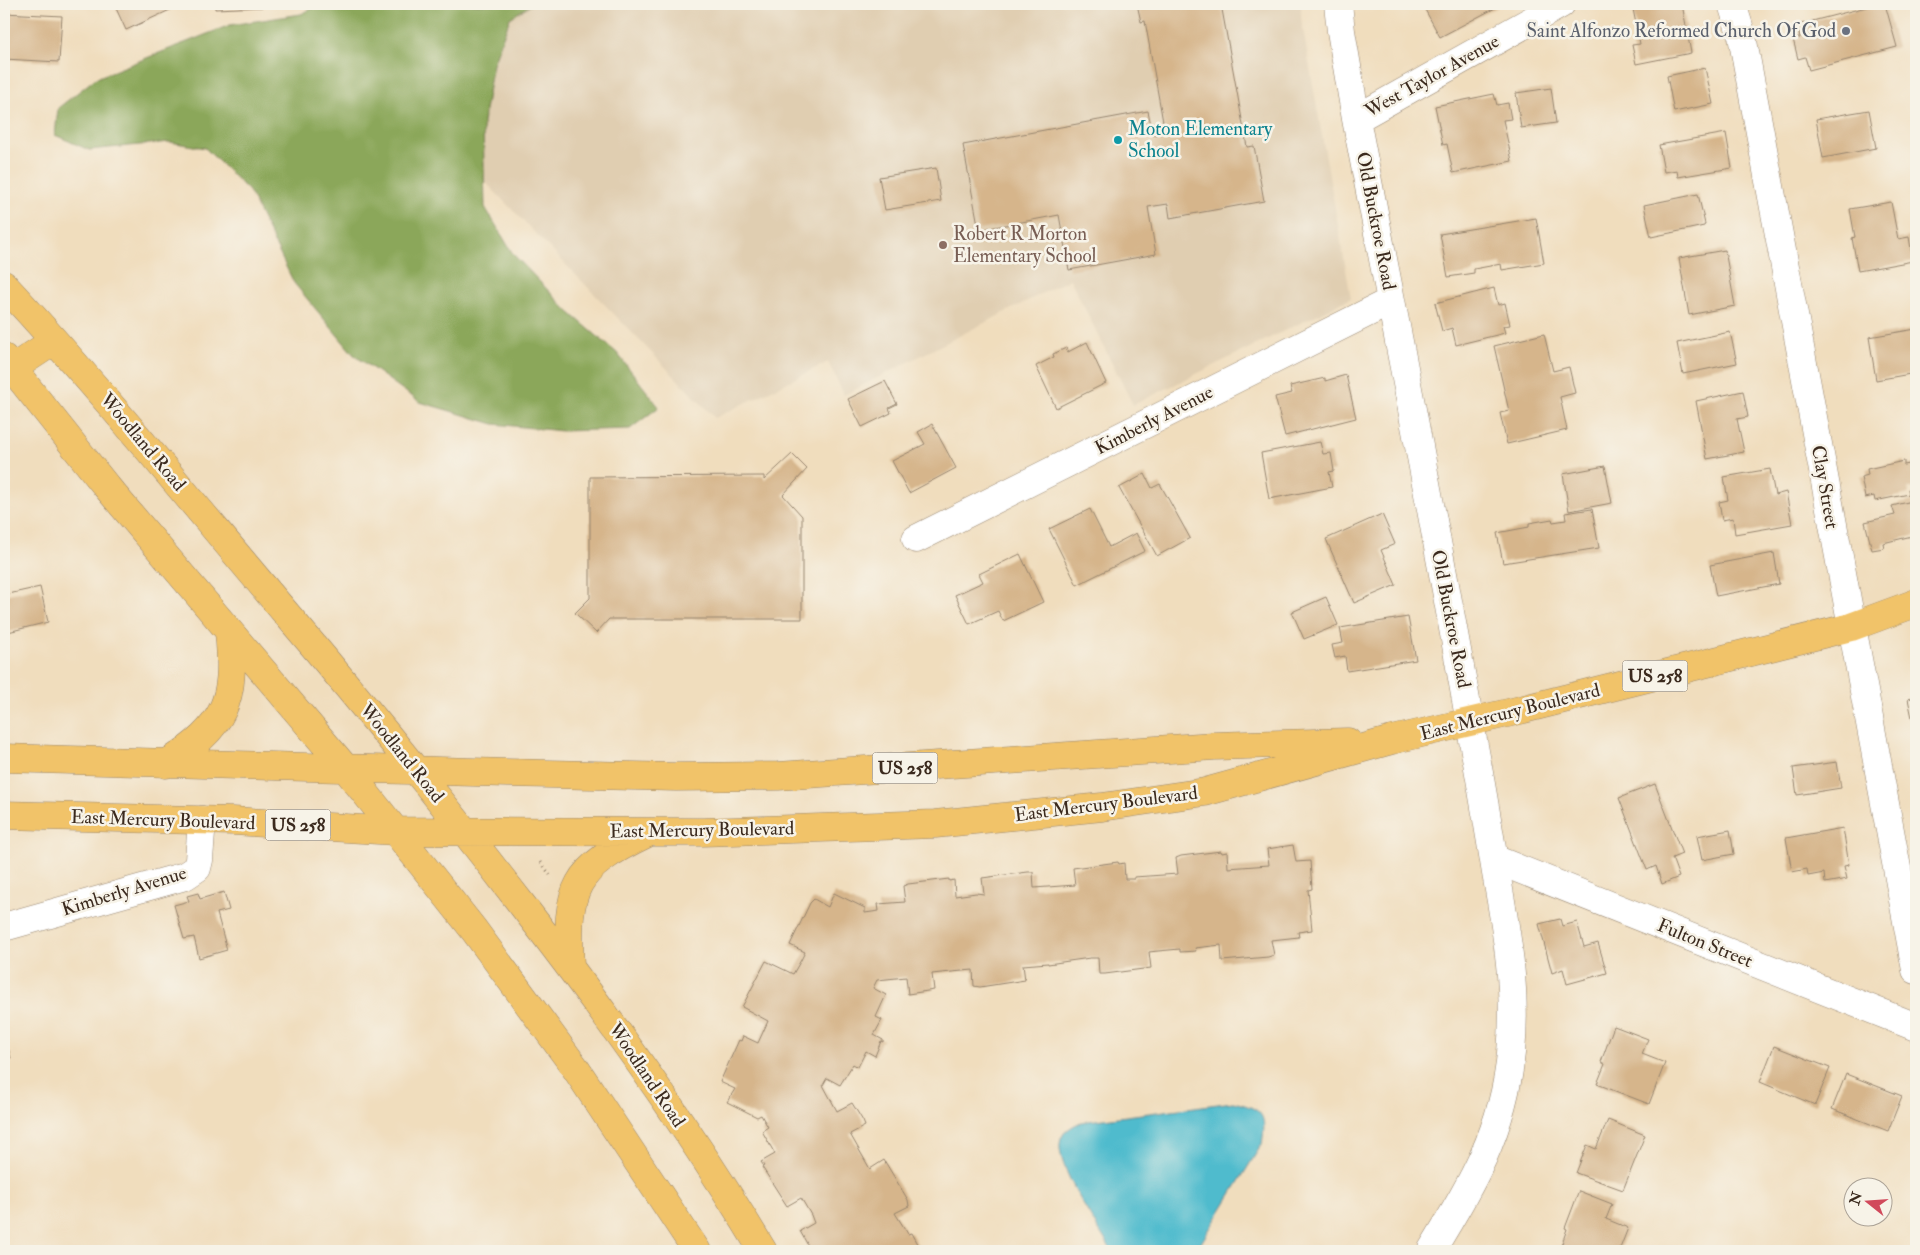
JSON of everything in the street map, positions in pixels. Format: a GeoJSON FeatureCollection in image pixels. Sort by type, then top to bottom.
{"type":"FeatureCollection","features":[{"type":"Feature","properties":{"kind":"main road","name":"Woodland Road"},"geometry":{"type":"LineString","coordinates":[[4,285],[111,403],[464,830],[570,967],[655,1084],[763,1251]]}},
{"type":"Feature","properties":{"kind":"main road"},"geometry":{"type":"LineString","coordinates":[[54,341],[8,363],[106,486],[347,770],[474,930],[574,1066],[697,1251]]}},
{"type":"Feature","properties":{"kind":"main road","name":"East Mercury Boulevard"},"geometry":{"type":"LineString","coordinates":[[4,814],[202,820],[395,830],[702,832],[935,824],[1102,808],[1204,792],[1392,740],[1851,627],[1916,604]]}},
{"type":"Feature","properties":{"kind":"main road"},"geometry":{"type":"LineString","coordinates":[[166,764],[190,749],[206,735],[227,699],[231,679],[229,632]]}},
{"type":"Feature","properties":{"kind":"main road","name":"East Mercury Boulevard"},"geometry":{"type":"LineString","coordinates":[[4,758],[347,770],[676,777],[778,776],[1214,746],[1392,740]]}},
{"type":"Feature","properties":{"kind":"main road"},"geometry":{"type":"LineString","coordinates":[[570,967],[570,917],[572,899],[579,881],[590,868],[613,849],[650,832]]}},
{"type":"Feature","properties":{"kind":"street","name":"Old Buckroe Road"},"geometry":{"type":"LineString","coordinates":[[1338,4],[1356,120],[1470,722],[1508,936],[1513,983],[1513,1033],[1508,1080],[1494,1132],[1482,1161],[1456,1212],[1431,1251]]}},
{"type":"Feature","properties":{"kind":"street","name":"West Taylor Avenue"},"geometry":{"type":"LineString","coordinates":[[1356,120],[1561,4]]}},
{"type":"Feature","properties":{"kind":"street","name":"Clay Street"},"geometry":{"type":"LineString","coordinates":[[1732,4],[1744,46],[1916,970]]}},
{"type":"Feature","properties":{"kind":"street","name":"Kimberly Avenue"},"geometry":{"type":"LineString","coordinates":[[916,539],[1391,301]]}},
{"type":"Feature","properties":{"kind":"street","name":"Kimberly Avenue"},"geometry":{"type":"LineString","coordinates":[[4,927],[185,876],[197,868],[202,820]]}},
{"type":"Feature","properties":{"kind":"street","name":"Fulton Street"},"geometry":{"type":"LineString","coordinates":[[1494,859],[1916,1027]]}},
{"type":"Feature","properties":{"kind":"path"},"geometry":{"type":"LineString","coordinates":[[546,878],[551,878]]}},
{"type":"Feature","properties":{"kind":"shaded area","name":"Robert R Morton Elementary School"},"geometry":{"type":"Polygon","coordinates":[[[409,4],[1301,4],[1301,18],[1351,298],[1133,405],[1070,279],[844,395],[828,362],[715,418],[393,87],[409,4]]]}},
{"type":"Feature","properties":{"kind":"green space"},"geometry":{"type":"Polygon","coordinates":[[[322,4],[532,4],[510,18],[493,64],[483,122],[485,207],[513,254],[569,312],[617,353],[659,407],[630,429],[562,431],[494,424],[420,402],[354,355],[294,283],[249,191],[205,148],[170,142],[89,150],[55,135],[58,108],[96,78],[230,25],[301,14],[322,4]]]}},
{"type":"Feature","properties":{"kind":"water"},"geometry":{"type":"Polygon","coordinates":[[[1233,1102],[1251,1107],[1261,1114],[1264,1126],[1262,1144],[1196,1251],[1112,1251],[1078,1195],[1063,1163],[1060,1150],[1061,1139],[1064,1133],[1081,1122],[1233,1102]]]}},
{"type":"Feature","properties":{"kind":"building"},"geometry":{"type":"Polygon","coordinates":[[[114,4],[183,4],[126,30],[114,4]]]}},
{"type":"Feature","properties":{"kind":"building"},"geometry":{"type":"Polygon","coordinates":[[[215,4],[264,4],[264,7],[215,9],[215,4]]]}},
{"type":"Feature","properties":{"kind":"building","name":"Moton Elementary School"},"geometry":{"type":"Polygon","coordinates":[[[1137,4],[1221,4],[1247,147],[1254,146],[1264,201],[1170,218],[1168,204],[1148,207],[1156,254],[1069,270],[1059,215],[979,230],[963,145],[1148,111],[1153,135],[1165,133],[1145,21],[1141,22],[1137,4]]]}},
{"type":"Feature","properties":{"kind":"building"},"geometry":{"type":"Polygon","coordinates":[[[1422,4],[1495,4],[1497,7],[1440,37],[1422,4]]]}},
{"type":"Feature","properties":{"kind":"building"},"geometry":{"type":"Polygon","coordinates":[[[1632,4],[1682,4],[1691,53],[1636,64],[1632,45],[1640,44],[1632,4]]]}},
{"type":"Feature","properties":{"kind":"building","name":"Saint Alfonzo Reformed Church Of God"},"geometry":{"type":"Polygon","coordinates":[[[1878,4],[1885,4],[1897,47],[1809,70],[1805,57],[1798,59],[1793,39],[1800,38],[1797,25],[1878,4]]]}},
{"type":"Feature","properties":{"kind":"building"},"geometry":{"type":"Polygon","coordinates":[[[4,13],[62,16],[59,62],[4,59],[4,13]]]}},
{"type":"Feature","properties":{"kind":"building"},"geometry":{"type":"Polygon","coordinates":[[[1705,68],[1713,104],[1674,112],[1667,76],[1705,68]]]}},
{"type":"Feature","properties":{"kind":"building"},"geometry":{"type":"Polygon","coordinates":[[[1551,88],[1556,123],[1521,128],[1516,93],[1551,88]]]}},
{"type":"Feature","properties":{"kind":"building"},"geometry":{"type":"Polygon","coordinates":[[[1494,94],[1497,105],[1508,103],[1511,119],[1503,120],[1512,161],[1453,173],[1447,144],[1443,145],[1435,106],[1494,94]]]}},
{"type":"Feature","properties":{"kind":"building"},"geometry":{"type":"Polygon","coordinates":[[[1869,110],[1876,148],[1823,158],[1816,119],[1869,110]]]}},
{"type":"Feature","properties":{"kind":"building"},"geometry":{"type":"Polygon","coordinates":[[[1726,133],[1732,168],[1678,177],[1677,170],[1664,172],[1659,145],[1726,133]]]}},
{"type":"Feature","properties":{"kind":"building"},"geometry":{"type":"Polygon","coordinates":[[[936,168],[941,201],[885,210],[879,177],[936,168]]]}},
{"type":"Feature","properties":{"kind":"building"},"geometry":{"type":"Polygon","coordinates":[[[1698,194],[1704,226],[1651,237],[1644,205],[1698,194]]]}},
{"type":"Feature","properties":{"kind":"building"},"geometry":{"type":"Polygon","coordinates":[[[1891,202],[1898,239],[1909,237],[1913,261],[1858,271],[1852,238],[1855,237],[1850,209],[1891,202]]]}},
{"type":"Feature","properties":{"kind":"building"},"geometry":{"type":"Polygon","coordinates":[[[1536,218],[1544,263],[1502,270],[1501,264],[1474,269],[1474,273],[1448,277],[1440,234],[1536,218]]]}},
{"type":"Feature","properties":{"kind":"building"},"geometry":{"type":"Polygon","coordinates":[[[1725,250],[1735,306],[1689,315],[1679,258],[1725,250]]]}},
{"type":"Feature","properties":{"kind":"building"},"geometry":{"type":"Polygon","coordinates":[[[1494,288],[1498,305],[1505,303],[1510,325],[1503,326],[1505,333],[1456,345],[1452,328],[1442,331],[1435,303],[1494,288]]]}},
{"type":"Feature","properties":{"kind":"building"},"geometry":{"type":"Polygon","coordinates":[[[1916,329],[1916,373],[1876,380],[1869,337],[1916,329]]]}},
{"type":"Feature","properties":{"kind":"building"},"geometry":{"type":"Polygon","coordinates":[[[1730,332],[1737,363],[1683,374],[1677,343],[1730,332]]]}},
{"type":"Feature","properties":{"kind":"building"},"geometry":{"type":"Polygon","coordinates":[[[1544,334],[1553,371],[1569,367],[1575,393],[1560,397],[1567,430],[1507,444],[1500,413],[1509,411],[1494,346],[1544,334]]]}},
{"type":"Feature","properties":{"kind":"building"},"geometry":{"type":"Polygon","coordinates":[[[1087,342],[1106,383],[1056,408],[1036,366],[1054,357],[1053,354],[1066,348],[1068,352],[1087,342]]]}},
{"type":"Feature","properties":{"kind":"building"},"geometry":{"type":"Polygon","coordinates":[[[1346,375],[1356,418],[1285,436],[1275,397],[1292,393],[1290,386],[1325,378],[1325,381],[1346,375]]]}},
{"type":"Feature","properties":{"kind":"building"},"geometry":{"type":"Polygon","coordinates":[[[885,381],[897,404],[889,408],[891,413],[862,427],[848,399],[885,381]]]}},
{"type":"Feature","properties":{"kind":"building"},"geometry":{"type":"Polygon","coordinates":[[[1743,391],[1748,417],[1737,419],[1744,452],[1707,459],[1696,401],[1743,391]]]}},
{"type":"Feature","properties":{"kind":"building"},"geometry":{"type":"Polygon","coordinates":[[[932,424],[956,468],[909,493],[892,461],[925,444],[918,432],[932,424]]]}},
{"type":"Feature","properties":{"kind":"building"},"geometry":{"type":"Polygon","coordinates":[[[1320,442],[1323,454],[1331,453],[1334,471],[1329,472],[1332,487],[1269,499],[1261,453],[1320,442]]]}},
{"type":"Feature","properties":{"kind":"building"},"geometry":{"type":"Polygon","coordinates":[[[792,454],[807,469],[783,495],[802,516],[802,619],[609,619],[596,633],[575,613],[590,598],[590,477],[764,476],[764,480],[792,454]]]}},
{"type":"Feature","properties":{"kind":"building"},"geometry":{"type":"Polygon","coordinates":[[[1904,461],[1904,465],[1915,463],[1916,488],[1908,489],[1909,494],[1875,501],[1874,496],[1865,498],[1861,477],[1868,475],[1867,469],[1904,461]]]}},
{"type":"Feature","properties":{"kind":"building"},"geometry":{"type":"Polygon","coordinates":[[[1605,466],[1612,503],[1569,511],[1563,474],[1605,466]]]}},
{"type":"Feature","properties":{"kind":"building"},"geometry":{"type":"Polygon","coordinates":[[[1770,469],[1775,495],[1786,492],[1792,524],[1735,534],[1733,518],[1722,520],[1719,502],[1728,500],[1724,477],[1770,469]]]}},
{"type":"Feature","properties":{"kind":"building"},"geometry":{"type":"Polygon","coordinates":[[[1145,474],[1152,488],[1160,484],[1190,538],[1157,556],[1119,488],[1145,474]]]}},
{"type":"Feature","properties":{"kind":"building"},"geometry":{"type":"Polygon","coordinates":[[[1916,500],[1916,535],[1883,543],[1884,548],[1872,550],[1865,522],[1895,515],[1892,506],[1916,500]]]}},
{"type":"Feature","properties":{"kind":"building"},"geometry":{"type":"Polygon","coordinates":[[[1090,509],[1109,547],[1136,533],[1145,551],[1077,585],[1049,529],[1090,509]]]}},
{"type":"Feature","properties":{"kind":"building"},"geometry":{"type":"Polygon","coordinates":[[[1592,509],[1599,548],[1503,563],[1497,533],[1529,527],[1529,523],[1552,519],[1553,522],[1566,520],[1565,513],[1592,509]]]}},
{"type":"Feature","properties":{"kind":"building"},"geometry":{"type":"Polygon","coordinates":[[[1382,514],[1395,544],[1381,550],[1396,585],[1354,603],[1326,539],[1382,514]]]}},
{"type":"Feature","properties":{"kind":"building"},"geometry":{"type":"Polygon","coordinates":[[[1774,553],[1779,584],[1716,596],[1710,565],[1774,553]]]}},
{"type":"Feature","properties":{"kind":"building"},"geometry":{"type":"Polygon","coordinates":[[[1020,554],[1043,602],[1003,621],[998,611],[969,624],[955,595],[983,582],[979,574],[1020,554]]]}},
{"type":"Feature","properties":{"kind":"building"},"geometry":{"type":"Polygon","coordinates":[[[40,587],[48,622],[4,633],[4,595],[40,587]]]}},
{"type":"Feature","properties":{"kind":"building"},"geometry":{"type":"Polygon","coordinates":[[[1326,597],[1338,625],[1304,639],[1292,612],[1326,597]]]}},
{"type":"Feature","properties":{"kind":"building"},"geometry":{"type":"Polygon","coordinates":[[[1408,617],[1416,660],[1347,671],[1345,656],[1335,658],[1332,645],[1343,643],[1340,628],[1408,617]]]}},
{"type":"Feature","properties":{"kind":"building"},"geometry":{"type":"Polygon","coordinates":[[[1916,697],[1916,726],[1914,727],[1908,699],[1916,697]]]}},
{"type":"Feature","properties":{"kind":"building"},"geometry":{"type":"Polygon","coordinates":[[[1837,762],[1841,788],[1797,795],[1793,768],[1837,762]]]}},
{"type":"Feature","properties":{"kind":"building"},"geometry":{"type":"Polygon","coordinates":[[[1655,784],[1682,854],[1672,858],[1679,877],[1662,884],[1656,866],[1647,870],[1619,798],[1655,784]]]}},
{"type":"Feature","properties":{"kind":"building"},"geometry":{"type":"Polygon","coordinates":[[[1843,828],[1849,865],[1844,866],[1847,879],[1825,883],[1824,873],[1808,876],[1807,869],[1792,872],[1786,838],[1843,828]]]}},
{"type":"Feature","properties":{"kind":"building"},"geometry":{"type":"Polygon","coordinates":[[[1730,830],[1734,854],[1702,860],[1697,836],[1730,830]]]}},
{"type":"Feature","properties":{"kind":"building"},"geometry":{"type":"Polygon","coordinates":[[[1293,845],[1296,862],[1310,861],[1312,889],[1308,890],[1312,930],[1298,932],[1299,937],[1271,940],[1274,955],[1268,957],[1222,961],[1221,945],[1195,948],[1196,951],[1180,952],[1180,949],[1158,951],[1149,952],[1151,968],[1105,974],[1099,974],[1098,958],[1090,958],[1048,964],[1023,965],[1025,980],[980,987],[974,986],[973,970],[941,973],[932,974],[934,990],[908,994],[906,977],[877,980],[873,988],[886,995],[876,1017],[882,1020],[874,1035],[883,1040],[883,1042],[881,1041],[875,1056],[866,1051],[858,1067],[853,1064],[840,1085],[827,1078],[823,1085],[837,1111],[852,1103],[863,1121],[865,1126],[850,1134],[870,1169],[884,1160],[908,1200],[909,1206],[895,1213],[908,1234],[911,1233],[921,1251],[811,1251],[800,1231],[814,1223],[811,1215],[801,1198],[787,1206],[762,1167],[764,1166],[761,1162],[775,1154],[762,1131],[768,1127],[761,1115],[757,1117],[727,1102],[735,1089],[720,1082],[739,1040],[741,1041],[743,1036],[758,1043],[768,1021],[742,1007],[766,961],[793,974],[801,960],[805,952],[790,945],[810,903],[814,899],[828,907],[834,893],[865,908],[865,913],[879,911],[878,904],[905,902],[903,886],[908,884],[949,879],[949,881],[954,880],[955,896],[976,893],[984,894],[982,878],[1033,872],[1034,888],[1075,885],[1073,868],[1118,862],[1119,864],[1124,863],[1125,879],[1178,874],[1176,858],[1221,851],[1222,853],[1227,852],[1228,868],[1269,865],[1267,849],[1293,845]]]}},
{"type":"Feature","properties":{"kind":"building"},"geometry":{"type":"Polygon","coordinates":[[[224,892],[229,910],[217,913],[227,950],[199,958],[194,937],[184,939],[174,905],[189,901],[187,896],[198,893],[200,899],[224,892]]]}},
{"type":"Feature","properties":{"kind":"building"},"geometry":{"type":"Polygon","coordinates":[[[1560,919],[1562,926],[1577,922],[1584,947],[1598,943],[1607,973],[1567,984],[1563,969],[1552,973],[1539,924],[1560,919]]]}},
{"type":"Feature","properties":{"kind":"building"},"geometry":{"type":"Polygon","coordinates":[[[1614,1026],[1648,1039],[1642,1054],[1665,1063],[1649,1104],[1597,1084],[1605,1064],[1601,1062],[1614,1026]]]}},
{"type":"Feature","properties":{"kind":"building"},"geometry":{"type":"Polygon","coordinates":[[[4,1035],[11,1058],[4,1060],[4,1035]]]}},
{"type":"Feature","properties":{"kind":"building"},"geometry":{"type":"Polygon","coordinates":[[[1774,1046],[1830,1068],[1815,1105],[1760,1082],[1774,1046]]]}},
{"type":"Feature","properties":{"kind":"building"},"geometry":{"type":"Polygon","coordinates":[[[1846,1074],[1902,1096],[1888,1131],[1832,1109],[1846,1074]]]}},
{"type":"Feature","properties":{"kind":"building"},"geometry":{"type":"Polygon","coordinates":[[[1608,1120],[1645,1135],[1623,1190],[1576,1173],[1587,1145],[1596,1149],[1608,1120]]]}},
{"type":"Feature","properties":{"kind":"building"},"geometry":{"type":"Polygon","coordinates":[[[1579,1191],[1612,1204],[1606,1219],[1628,1228],[1619,1251],[1566,1251],[1560,1249],[1567,1229],[1565,1228],[1579,1191]]]}},
{"type":"Feature","properties":{"kind":"place","name":"Saint Alfonzo Reformed Church Of God"},"geometry":{"type":"Point","coordinates":[1846,31]}},
{"type":"Feature","properties":{"kind":"place","name":"Moton Elementary School"},"geometry":{"type":"Point","coordinates":[1118,140]}},
{"type":"Feature","properties":{"kind":"place","name":"Robert R Morton Elementary School"},"geometry":{"type":"Point","coordinates":[943,245]}}]}
